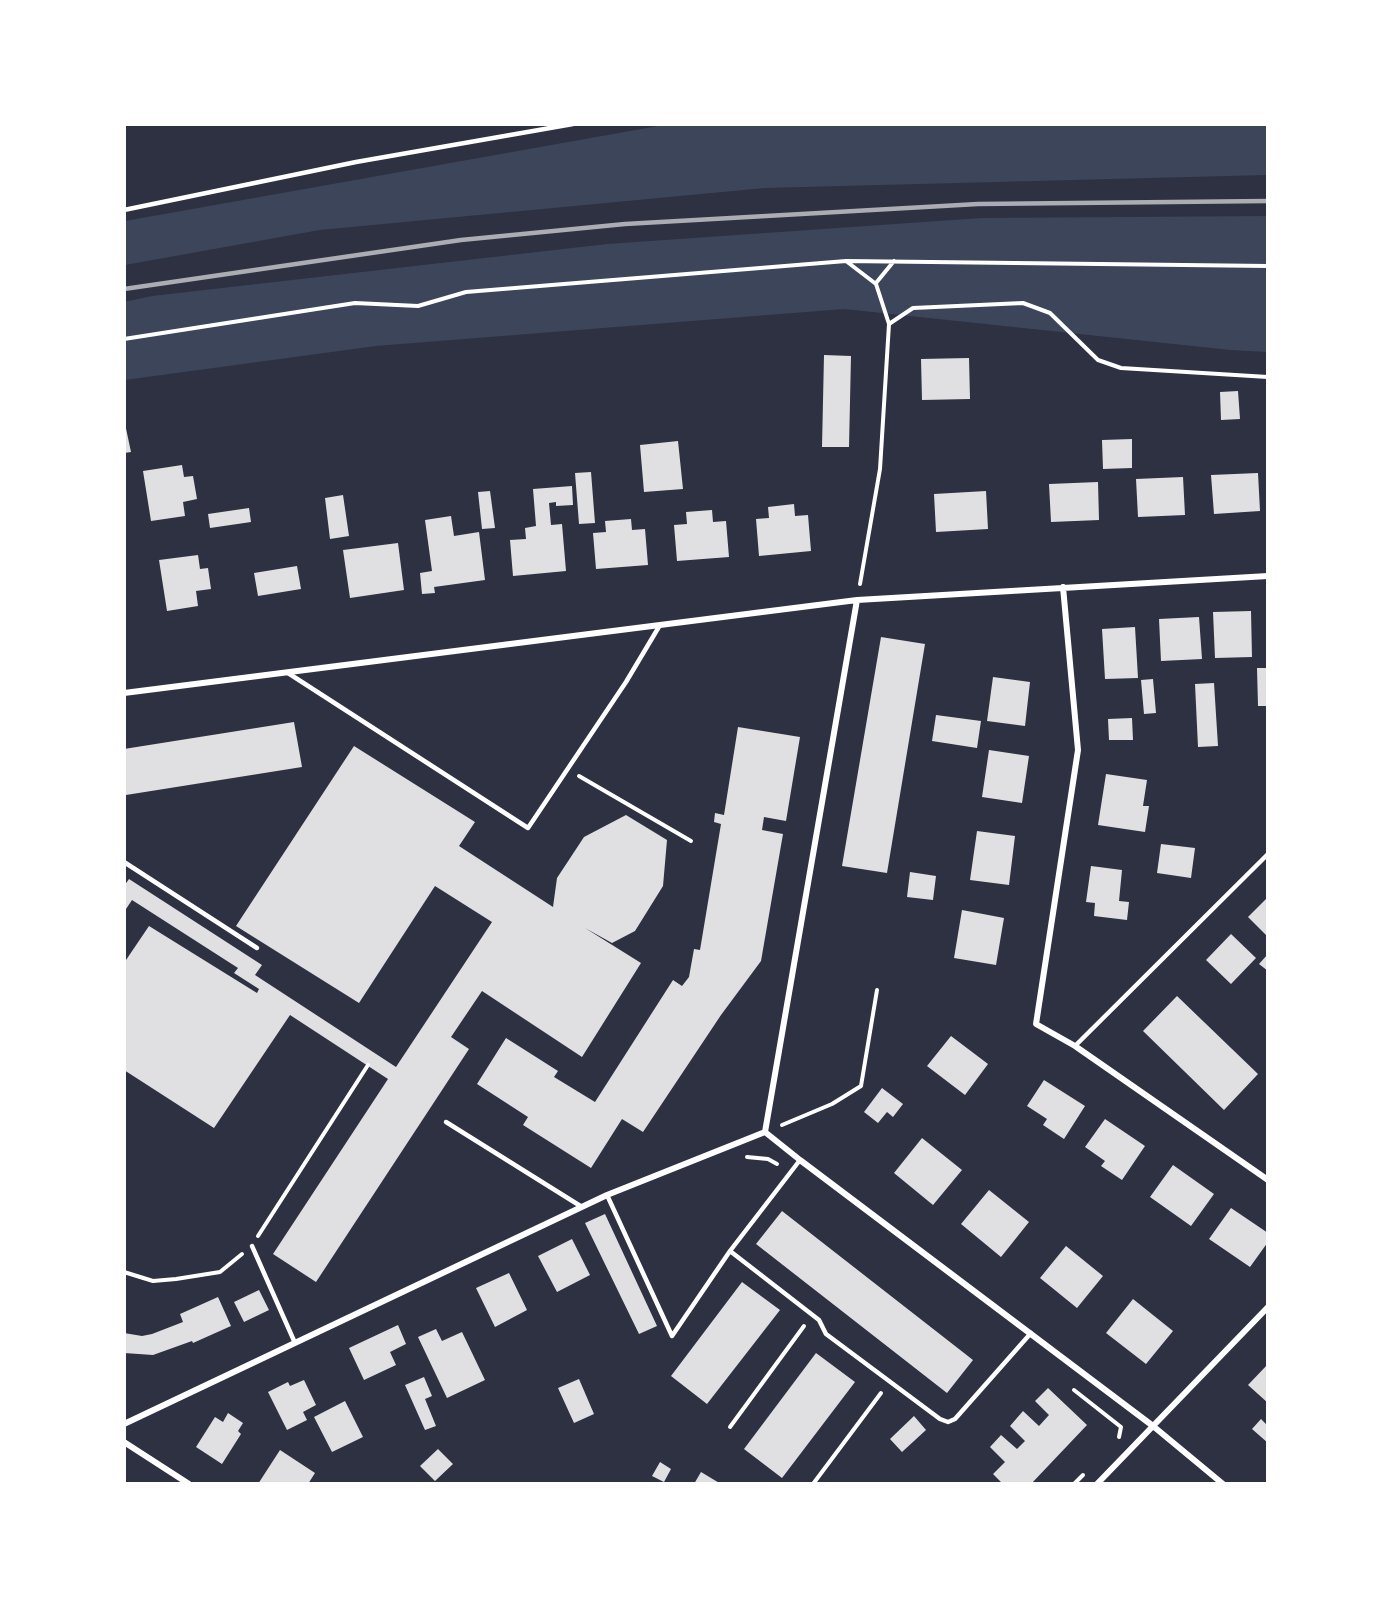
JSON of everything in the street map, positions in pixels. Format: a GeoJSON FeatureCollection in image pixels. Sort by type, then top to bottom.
{"type":"FeatureCollection","features":[{"type":"Feature","properties":{"kind":"street"},"geometry":{"type":"LineString","coordinates":[[124,693],[857,600],[1268,576]]}},
{"type":"Feature","properties":{"kind":"street"},"geometry":{"type":"LineString","coordinates":[[1064,587],[1078,750],[1036,1024],[1075,1046],[1268,1180]]}},
{"type":"Feature","properties":{"kind":"street"},"geometry":{"type":"LineString","coordinates":[[765,1132],[857,600]]}},
{"type":"Feature","properties":{"kind":"street"},"geometry":{"type":"LineString","coordinates":[[765,1132],[1153,1425],[1223,1484]]}},
{"type":"Feature","properties":{"kind":"street"},"geometry":{"type":"LineString","coordinates":[[124,1424],[608,1195],[765,1132]]}},
{"type":"Feature","properties":{"kind":"street"},"geometry":{"type":"LineString","coordinates":[[1097,1484],[1268,1307]]}},
{"type":"Feature","properties":{"kind":"street"},"geometry":{"type":"LineString","coordinates":[[124,1442],[189,1484]]}},
{"type":"Feature","properties":{"kind":"lane"},"geometry":{"type":"LineString","coordinates":[[124,210],[356,162],[573,124]]}},
{"type":"Feature","properties":{"kind":"lane"},"geometry":{"type":"LineString","coordinates":[[286,671],[528,828],[626,682],[660,625]]}},
{"type":"Feature","properties":{"kind":"lane"},"geometry":{"type":"LineString","coordinates":[[1075,1046],[1268,854]]}},
{"type":"Feature","properties":{"kind":"lane"},"geometry":{"type":"LineString","coordinates":[[124,862],[257,948]]}},
{"type":"Feature","properties":{"kind":"lane"},"geometry":{"type":"LineString","coordinates":[[446,1122],[582,1207]]}},
{"type":"Feature","properties":{"kind":"lane"},"geometry":{"type":"LineString","coordinates":[[608,1195],[672,1336],[730,1251],[800,1160]]}},
{"type":"Feature","properties":{"kind":"lane"},"geometry":{"type":"LineString","coordinates":[[252,1246],[295,1343]]}},
{"type":"Feature","properties":{"kind":"lane"},"geometry":{"type":"LineString","coordinates":[[730,1251],[819,1320],[826,1334],[940,1419],[948,1422],[955,1419],[1031,1333]]}},
{"type":"Feature","properties":{"kind":"path"},"geometry":{"type":"LineString","coordinates":[[846,261],[876,284],[889,324],[880,469],[857,600]]}},
{"type":"Feature","properties":{"kind":"path"},"geometry":{"type":"LineString","coordinates":[[124,339],[355,303],[418,306],[466,292],[846,261],[1268,266]]}},
{"type":"Feature","properties":{"kind":"path"},"geometry":{"type":"LineString","coordinates":[[876,284],[895,261]]}},
{"type":"Feature","properties":{"kind":"path"},"geometry":{"type":"LineString","coordinates":[[889,324],[913,308],[1023,303],[1050,313],[1098,360],[1121,368],[1268,377]]}},
{"type":"Feature","properties":{"kind":"path"},"geometry":{"type":"LineString","coordinates":[[568,770],[691,841]]}},
{"type":"Feature","properties":{"kind":"path"},"geometry":{"type":"LineString","coordinates":[[765,1132],[832,1104],[861,1086],[877,990]]}},
{"type":"Feature","properties":{"kind":"path"},"geometry":{"type":"LineString","coordinates":[[124,1272],[153,1281],[220,1272],[252,1246],[368,1065]]}},
{"type":"Feature","properties":{"kind":"path"},"geometry":{"type":"LineString","coordinates":[[730,1427],[813,1315]]}},
{"type":"Feature","properties":{"kind":"path"},"geometry":{"type":"LineString","coordinates":[[813,1484],[890,1382]]}},
{"type":"Feature","properties":{"kind":"shaded area"},"geometry":{"type":"Polygon","coordinates":[[[669,124],[1267,125],[1267,175],[765,188],[320,230],[125,265],[125,221],[669,124]]]}},
{"type":"Feature","properties":{"kind":"shaded area"},"geometry":{"type":"Polygon","coordinates":[[[1267,216],[1267,352],[844,309],[376,346],[125,380],[124,302],[152,296],[607,244],[981,218],[1267,216]]]}},
{"type":"Feature","properties":{"kind":"building"},"geometry":{"type":"Polygon","coordinates":[[[824,355],[851,356],[849,447],[822,447],[824,355]]]}},
{"type":"Feature","properties":{"kind":"building"},"geometry":{"type":"Polygon","coordinates":[[[969,358],[970,399],[922,400],[921,359],[969,358]]]}},
{"type":"Feature","properties":{"kind":"building"},"geometry":{"type":"Polygon","coordinates":[[[1238,391],[1240,419],[1221,420],[1220,392],[1238,391]]]}},
{"type":"Feature","properties":{"kind":"building"},"geometry":{"type":"Polygon","coordinates":[[[124,419],[131,452],[124,453],[124,419]]]}},
{"type":"Feature","properties":{"kind":"building"},"geometry":{"type":"Polygon","coordinates":[[[1132,439],[1132,468],[1103,469],[1102,440],[1132,439]]]}},
{"type":"Feature","properties":{"kind":"building"},"geometry":{"type":"Polygon","coordinates":[[[678,441],[683,489],[644,492],[640,445],[678,441]]]}},
{"type":"Feature","properties":{"kind":"building"},"geometry":{"type":"Polygon","coordinates":[[[182,465],[184,477],[193,476],[197,499],[183,502],[185,516],[151,521],[143,471],[182,465]]]}},
{"type":"Feature","properties":{"kind":"building"},"geometry":{"type":"Polygon","coordinates":[[[591,472],[595,523],[579,524],[575,473],[591,472]]]}},
{"type":"Feature","properties":{"kind":"building"},"geometry":{"type":"Polygon","coordinates":[[[1258,473],[1260,511],[1214,514],[1211,475],[1258,473]]]}},
{"type":"Feature","properties":{"kind":"building"},"geometry":{"type":"Polygon","coordinates":[[[1183,477],[1185,515],[1138,517],[1136,479],[1183,477]]]}},
{"type":"Feature","properties":{"kind":"building"},"geometry":{"type":"Polygon","coordinates":[[[1098,482],[1099,520],[1051,522],[1049,484],[1098,482]]]}},
{"type":"Feature","properties":{"kind":"building"},"geometry":{"type":"Polygon","coordinates":[[[572,486],[573,505],[556,506],[556,502],[549,503],[551,525],[562,524],[566,571],[513,576],[510,540],[526,539],[525,528],[536,526],[533,489],[572,486]]]}},
{"type":"Feature","properties":{"kind":"building"},"geometry":{"type":"Polygon","coordinates":[[[490,491],[495,528],[482,529],[478,492],[490,491]]]}},
{"type":"Feature","properties":{"kind":"building"},"geometry":{"type":"Polygon","coordinates":[[[986,491],[988,529],[936,532],[934,494],[986,491]]]}},
{"type":"Feature","properties":{"kind":"building"},"geometry":{"type":"Polygon","coordinates":[[[343,495],[349,536],[330,539],[325,498],[343,495]]]}},
{"type":"Feature","properties":{"kind":"building"},"geometry":{"type":"Polygon","coordinates":[[[794,504],[795,516],[808,515],[811,551],[759,556],[756,519],[769,518],[768,507],[794,504]]]}},
{"type":"Feature","properties":{"kind":"building"},"geometry":{"type":"Polygon","coordinates":[[[249,508],[251,522],[210,528],[208,514],[249,508]]]}},
{"type":"Feature","properties":{"kind":"building"},"geometry":{"type":"Polygon","coordinates":[[[712,510],[713,522],[726,521],[729,557],[677,561],[674,525],[687,524],[686,512],[712,510]]]}},
{"type":"Feature","properties":{"kind":"building"},"geometry":{"type":"Polygon","coordinates":[[[451,516],[454,536],[479,532],[485,580],[434,587],[435,593],[422,594],[420,573],[432,571],[425,520],[451,516]]]}},
{"type":"Feature","properties":{"kind":"building"},"geometry":{"type":"Polygon","coordinates":[[[631,519],[632,530],[645,529],[648,565],[596,569],[593,533],[606,532],[605,521],[631,519]]]}},
{"type":"Feature","properties":{"kind":"building"},"geometry":{"type":"Polygon","coordinates":[[[398,543],[404,590],[350,598],[343,550],[398,543]]]}},
{"type":"Feature","properties":{"kind":"building"},"geometry":{"type":"Polygon","coordinates":[[[198,555],[200,569],[208,568],[211,589],[196,591],[198,606],[167,611],[159,560],[198,555]]]}},
{"type":"Feature","properties":{"kind":"building"},"geometry":{"type":"Polygon","coordinates":[[[297,566],[301,589],[258,596],[254,573],[297,566]]]}},
{"type":"Feature","properties":{"kind":"building"},"geometry":{"type":"Polygon","coordinates":[[[1251,611],[1252,657],[1215,658],[1213,612],[1251,611]]]}},
{"type":"Feature","properties":{"kind":"building"},"geometry":{"type":"Polygon","coordinates":[[[1199,617],[1202,659],[1161,661],[1159,619],[1199,617]]]}},
{"type":"Feature","properties":{"kind":"building"},"geometry":{"type":"Polygon","coordinates":[[[1135,627],[1138,678],[1105,679],[1102,629],[1135,627]]]}},
{"type":"Feature","properties":{"kind":"building"},"geometry":{"type":"Polygon","coordinates":[[[881,637],[925,644],[887,873],[842,866],[881,637]]]}},
{"type":"Feature","properties":{"kind":"building"},"geometry":{"type":"Polygon","coordinates":[[[1257,668],[1268,668],[1268,706],[1258,706],[1257,668]]]}},
{"type":"Feature","properties":{"kind":"building"},"geometry":{"type":"Polygon","coordinates":[[[993,677],[1030,682],[1025,726],[987,721],[993,677]]]}},
{"type":"Feature","properties":{"kind":"building"},"geometry":{"type":"Polygon","coordinates":[[[1153,679],[1156,713],[1144,714],[1141,680],[1153,679]]]}},
{"type":"Feature","properties":{"kind":"building"},"geometry":{"type":"Polygon","coordinates":[[[1214,683],[1218,746],[1198,747],[1195,684],[1214,683]]]}},
{"type":"Feature","properties":{"kind":"building"},"geometry":{"type":"Polygon","coordinates":[[[936,715],[981,721],[977,748],[932,741],[936,715]]]}},
{"type":"Feature","properties":{"kind":"building"},"geometry":{"type":"Polygon","coordinates":[[[1132,718],[1133,740],[1109,740],[1108,719],[1132,718]]]}},
{"type":"Feature","properties":{"kind":"building"},"geometry":{"type":"Polygon","coordinates":[[[294,722],[302,767],[126,795],[124,749],[294,722]]]}},
{"type":"Feature","properties":{"kind":"building"},"geometry":{"type":"Polygon","coordinates":[[[738,727],[800,737],[786,821],[764,817],[762,830],[783,834],[761,961],[721,1015],[643,1132],[622,1119],[591,1168],[523,1125],[528,1117],[477,1084],[506,1038],[558,1071],[554,1077],[595,1102],[673,980],[682,986],[689,977],[694,949],[700,950],[721,824],[714,822],[715,813],[724,815],[738,727]]]}},
{"type":"Feature","properties":{"kind":"building"},"geometry":{"type":"Polygon","coordinates":[[[354,746],[475,822],[459,846],[553,907],[557,878],[584,837],[626,815],[667,840],[663,886],[635,931],[612,943],[585,928],[641,963],[582,1057],[482,991],[451,1037],[469,1049],[316,1282],[273,1254],[388,1079],[290,1015],[214,1128],[124,1070],[124,963],[149,926],[257,993],[259,989],[234,973],[238,968],[132,900],[124,912],[124,886],[129,879],[262,965],[255,975],[396,1067],[492,922],[435,886],[359,1003],[236,926],[354,746]]]}},
{"type":"Feature","properties":{"kind":"building"},"geometry":{"type":"Polygon","coordinates":[[[989,750],[1029,756],[1022,803],[982,797],[989,750]]]}},
{"type":"Feature","properties":{"kind":"building"},"geometry":{"type":"Polygon","coordinates":[[[1106,774],[1147,780],[1143,806],[1149,806],[1145,832],[1098,825],[1106,774]]]}},
{"type":"Feature","properties":{"kind":"building"},"geometry":{"type":"Polygon","coordinates":[[[977,831],[1015,836],[1009,885],[970,880],[977,831]]]}},
{"type":"Feature","properties":{"kind":"building"},"geometry":{"type":"Polygon","coordinates":[[[1161,844],[1195,848],[1191,878],[1157,873],[1161,844]]]}},
{"type":"Feature","properties":{"kind":"building"},"geometry":{"type":"Polygon","coordinates":[[[1091,866],[1122,870],[1119,901],[1129,902],[1127,920],[1094,916],[1095,903],[1086,902],[1091,866]]]}},
{"type":"Feature","properties":{"kind":"building"},"geometry":{"type":"Polygon","coordinates":[[[910,872],[936,876],[933,900],[907,897],[910,872]]]}},
{"type":"Feature","properties":{"kind":"building"},"geometry":{"type":"Polygon","coordinates":[[[1268,897],[1268,937],[1248,917],[1268,897]]]}},
{"type":"Feature","properties":{"kind":"building"},"geometry":{"type":"Polygon","coordinates":[[[962,910],[1004,918],[996,965],[954,958],[962,910]]]}},
{"type":"Feature","properties":{"kind":"building"},"geometry":{"type":"Polygon","coordinates":[[[1231,934],[1256,958],[1231,984],[1206,960],[1231,934]]]}},
{"type":"Feature","properties":{"kind":"building"},"geometry":{"type":"Polygon","coordinates":[[[1268,954],[1268,971],[1259,964],[1268,954]]]}},
{"type":"Feature","properties":{"kind":"building"},"geometry":{"type":"Polygon","coordinates":[[[1177,996],[1258,1074],[1224,1110],[1143,1031],[1177,996]]]}},
{"type":"Feature","properties":{"kind":"building"},"geometry":{"type":"Polygon","coordinates":[[[951,1036],[988,1064],[965,1095],[927,1066],[951,1036]]]}},
{"type":"Feature","properties":{"kind":"building"},"geometry":{"type":"Polygon","coordinates":[[[1044,1080],[1085,1106],[1064,1139],[1043,1125],[1047,1119],[1027,1106],[1044,1080]]]}},
{"type":"Feature","properties":{"kind":"building"},"geometry":{"type":"Polygon","coordinates":[[[882,1088],[903,1104],[893,1117],[887,1112],[878,1123],[864,1112],[882,1088]]]}},
{"type":"Feature","properties":{"kind":"building"},"geometry":{"type":"Polygon","coordinates":[[[1105,1119],[1145,1146],[1122,1180],[1101,1166],[1105,1161],[1085,1147],[1105,1119]]]}},
{"type":"Feature","properties":{"kind":"building"},"geometry":{"type":"Polygon","coordinates":[[[922,1138],[962,1170],[933,1205],[894,1173],[922,1138]]]}},
{"type":"Feature","properties":{"kind":"building"},"geometry":{"type":"Polygon","coordinates":[[[1173,1165],[1214,1194],[1191,1226],[1150,1197],[1173,1165]]]}},
{"type":"Feature","properties":{"kind":"building"},"geometry":{"type":"Polygon","coordinates":[[[989,1190],[1029,1222],[1001,1257],[961,1224],[989,1190]]]}},
{"type":"Feature","properties":{"kind":"building"},"geometry":{"type":"Polygon","coordinates":[[[1231,1208],[1268,1233],[1268,1242],[1250,1267],[1209,1239],[1231,1208]]]}},
{"type":"Feature","properties":{"kind":"building"},"geometry":{"type":"Polygon","coordinates":[[[782,1211],[973,1360],[947,1393],[756,1244],[782,1211]]]}},
{"type":"Feature","properties":{"kind":"building"},"geometry":{"type":"Polygon","coordinates":[[[605,1214],[657,1326],[639,1334],[585,1223],[605,1214]]]}},
{"type":"Feature","properties":{"kind":"building"},"geometry":{"type":"Polygon","coordinates":[[[572,1239],[590,1275],[557,1292],[538,1256],[572,1239]]]}},
{"type":"Feature","properties":{"kind":"building"},"geometry":{"type":"Polygon","coordinates":[[[1066,1246],[1103,1276],[1077,1308],[1040,1278],[1066,1246]]]}},
{"type":"Feature","properties":{"kind":"building"},"geometry":{"type":"Polygon","coordinates":[[[509,1273],[527,1310],[495,1327],[476,1288],[509,1273]]]}},
{"type":"Feature","properties":{"kind":"building"},"geometry":{"type":"Polygon","coordinates":[[[742,1282],[780,1310],[707,1404],[671,1376],[742,1282]]]}},
{"type":"Feature","properties":{"kind":"building"},"geometry":{"type":"Polygon","coordinates":[[[259,1290],[269,1310],[244,1322],[234,1302],[259,1290]]]}},
{"type":"Feature","properties":{"kind":"building"},"geometry":{"type":"Polygon","coordinates":[[[218,1297],[231,1326],[193,1343],[192,1341],[153,1355],[124,1353],[124,1333],[142,1336],[152,1334],[183,1322],[180,1314],[218,1297]]]}},
{"type":"Feature","properties":{"kind":"building"},"geometry":{"type":"Polygon","coordinates":[[[1133,1299],[1173,1331],[1146,1364],[1106,1333],[1133,1299]]]}},
{"type":"Feature","properties":{"kind":"building"},"geometry":{"type":"Polygon","coordinates":[[[398,1325],[406,1344],[390,1352],[396,1365],[364,1380],[349,1348],[398,1325]]]}},
{"type":"Feature","properties":{"kind":"building"},"geometry":{"type":"Polygon","coordinates":[[[436,1329],[442,1341],[462,1332],[485,1380],[447,1398],[418,1337],[436,1329]]]}},
{"type":"Feature","properties":{"kind":"building"},"geometry":{"type":"Polygon","coordinates":[[[816,1353],[855,1382],[782,1478],[744,1449],[816,1353]]]}},
{"type":"Feature","properties":{"kind":"building"},"geometry":{"type":"Polygon","coordinates":[[[1268,1364],[1268,1403],[1248,1385],[1268,1364]]]}},
{"type":"Feature","properties":{"kind":"building"},"geometry":{"type":"Polygon","coordinates":[[[424,1377],[432,1396],[425,1399],[436,1426],[425,1430],[405,1385],[424,1377]]]}},
{"type":"Feature","properties":{"kind":"building"},"geometry":{"type":"Polygon","coordinates":[[[579,1379],[594,1414],[574,1423],[558,1388],[579,1379]]]}},
{"type":"Feature","properties":{"kind":"building"},"geometry":{"type":"Polygon","coordinates":[[[304,1380],[316,1405],[303,1412],[307,1420],[287,1430],[268,1392],[288,1382],[290,1386],[304,1380]]]}},
{"type":"Feature","properties":{"kind":"building"},"geometry":{"type":"Polygon","coordinates":[[[1048,1388],[1087,1425],[1031,1484],[1003,1484],[993,1474],[1005,1462],[990,1447],[1001,1435],[1017,1449],[1025,1441],[1010,1426],[1023,1411],[1039,1426],[1049,1415],[1035,1401],[1048,1388]]]}},
{"type":"Feature","properties":{"kind":"building"},"geometry":{"type":"Polygon","coordinates":[[[345,1401],[363,1437],[332,1452],[314,1417],[345,1401]]]}},
{"type":"Feature","properties":{"kind":"building"},"geometry":{"type":"Polygon","coordinates":[[[228,1413],[243,1423],[238,1431],[241,1434],[222,1464],[196,1447],[215,1417],[223,1422],[228,1413]]]}},
{"type":"Feature","properties":{"kind":"building"},"geometry":{"type":"Polygon","coordinates":[[[914,1416],[926,1430],[902,1452],[890,1439],[914,1416]]]}},
{"type":"Feature","properties":{"kind":"building"},"geometry":{"type":"Polygon","coordinates":[[[1261,1419],[1268,1426],[1268,1443],[1252,1429],[1261,1419]]]}},
{"type":"Feature","properties":{"kind":"building"},"geometry":{"type":"Polygon","coordinates":[[[438,1449],[453,1464],[435,1481],[420,1466],[438,1449]]]}},
{"type":"Feature","properties":{"kind":"building"},"geometry":{"type":"Polygon","coordinates":[[[280,1450],[315,1473],[308,1484],[258,1484],[280,1450]]]}},
{"type":"Feature","properties":{"kind":"building"},"geometry":{"type":"Polygon","coordinates":[[[660,1462],[671,1469],[664,1482],[652,1476],[660,1462]]]}},
{"type":"Feature","properties":{"kind":"building"},"geometry":{"type":"Polygon","coordinates":[[[701,1472],[721,1484],[694,1484],[701,1472]]]}},
{"type":"Feature","properties":{"kind":"railway"},"geometry":{"type":"LineString","coordinates":[[124,289],[461,240],[625,224],[978,204],[1268,201]]}}]}
